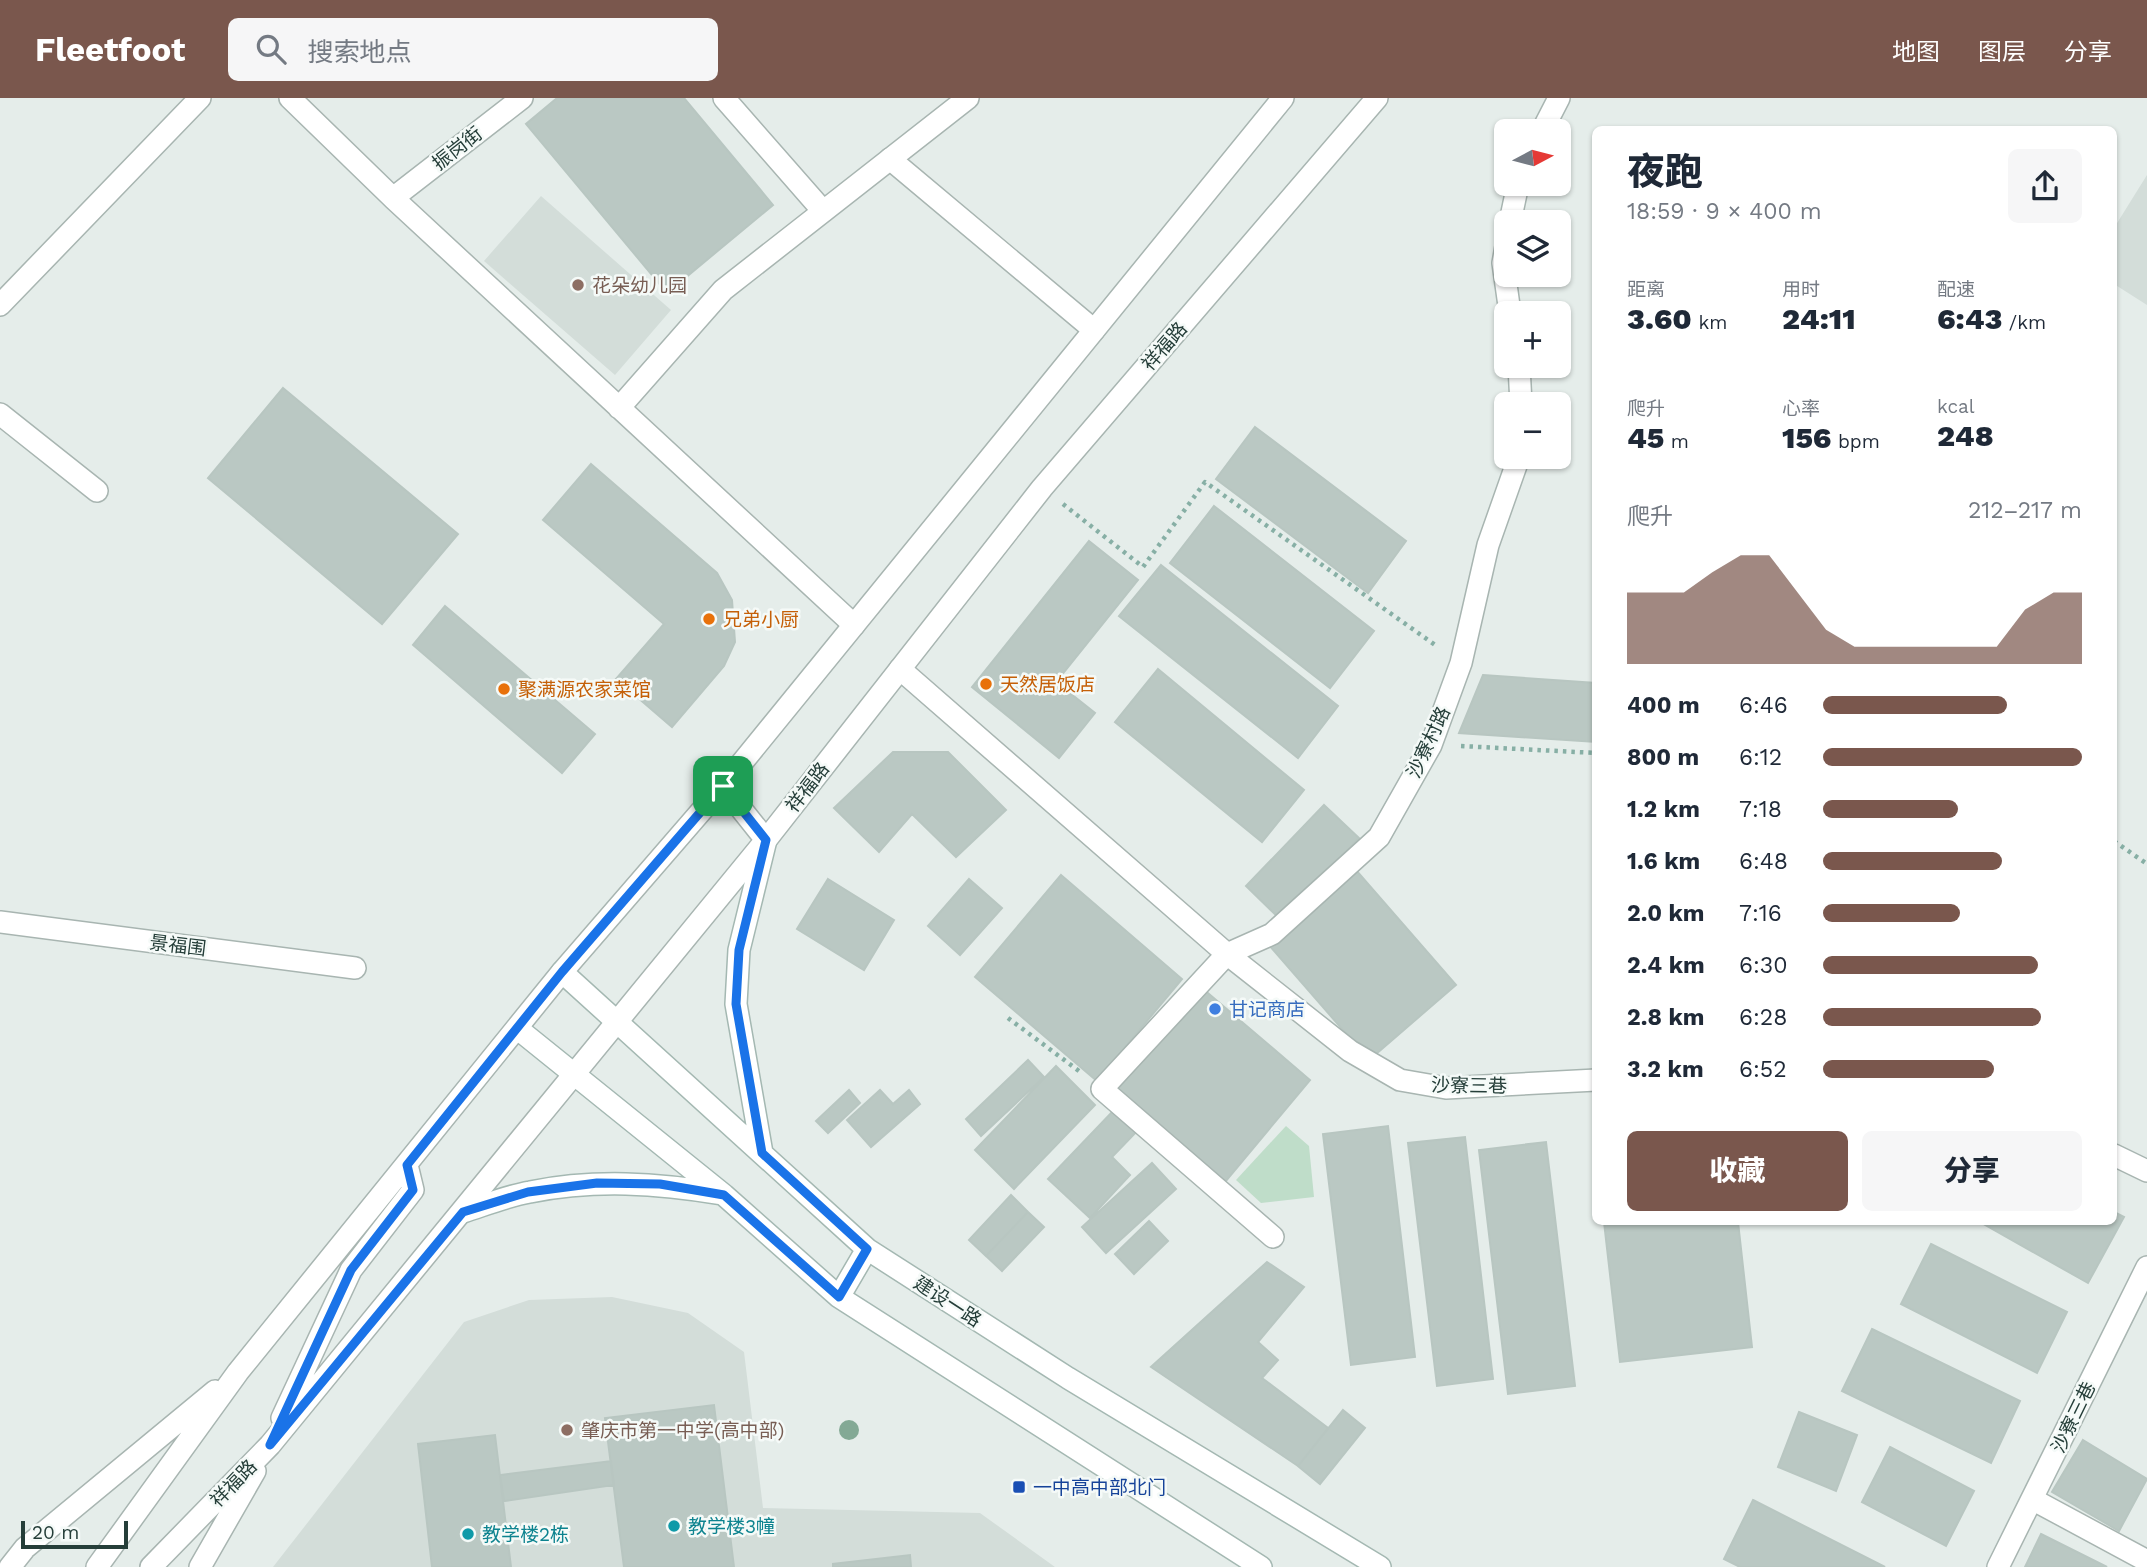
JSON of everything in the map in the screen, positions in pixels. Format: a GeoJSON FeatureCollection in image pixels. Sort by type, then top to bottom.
{"type":"FeatureCollection","features":[{"type":"Feature","properties":{"kind":"street"},"geometry":{"type":"LineString","coordinates":[[0,305],[200,98]]}},
{"type":"Feature","properties":{"kind":"street"},"geometry":{"type":"LineString","coordinates":[[290,98],[393,198],[854,625]]}},
{"type":"Feature","properties":{"kind":"street","name":"振岗街"},"geometry":{"type":"LineString","coordinates":[[393,198],[522,98]]}},
{"type":"Feature","properties":{"kind":"street"},"geometry":{"type":"LineString","coordinates":[[724,98],[823,211]]}},
{"type":"Feature","properties":{"kind":"street"},"geometry":{"type":"LineString","coordinates":[[619,408],[723,290],[968,98]]}},
{"type":"Feature","properties":{"kind":"street"},"geometry":{"type":"LineString","coordinates":[[96,1567],[238,1372],[562,972],[723,786],[1283,98]]}},
{"type":"Feature","properties":{"kind":"street","name":"祥福路"},"geometry":{"type":"LineString","coordinates":[[151,1567],[270,1445],[766,840],[1042,488],[1377,98]]}},
{"type":"Feature","properties":{"kind":"street"},"geometry":{"type":"LineString","coordinates":[[1548,119],[1559,98]]}},
{"type":"Feature","properties":{"kind":"street"},"geometry":{"type":"LineString","coordinates":[[890,159],[1094,330]]}},
{"type":"Feature","properties":{"kind":"street"},"geometry":{"type":"LineString","coordinates":[[0,414],[97,491]]}},
{"type":"Feature","properties":{"kind":"street","name":"沙寮村路"},"geometry":{"type":"LineString","coordinates":[[1227,954],[1272,934],[1379,837],[1431,745],[1461,663],[1488,545],[1515,469]]}},
{"type":"Feature","properties":{"kind":"street","name":"沙寮三巷"},"geometry":{"type":"LineString","coordinates":[[900,669],[1227,954],[1350,1051],[1400,1080],[1446,1088],[1592,1080]]}},
{"type":"Feature","properties":{"kind":"street"},"geometry":{"type":"LineString","coordinates":[[723,786],[766,840],[739,950],[736,1004],[762,1153]]}},
{"type":"Feature","properties":{"kind":"street","name":"景福围"},"geometry":{"type":"LineString","coordinates":[[0,922],[355,968]]}},
{"type":"Feature","properties":{"kind":"street"},"geometry":{"type":"LineString","coordinates":[[1227,954],[1102,1089],[1273,1237]]}},
{"type":"Feature","properties":{"kind":"street","name":"建设一路"},"geometry":{"type":"LineString","coordinates":[[562,972],[867,1249],[1068,1378],[1380,1567]]}},
{"type":"Feature","properties":{"kind":"street"},"geometry":{"type":"LineString","coordinates":[[518,1029],[724,1195],[839,1297],[1261,1567]]}},
{"type":"Feature","properties":{"kind":"street"},"geometry":{"type":"LineString","coordinates":[[2117,1156],[2147,1171]]}},
{"type":"Feature","properties":{"kind":"street"},"geometry":{"type":"LineString","coordinates":[[200,1567],[270,1445],[351,1270],[413,1190],[407,1165]]}},
{"type":"Feature","properties":{"kind":"street"},"geometry":{"type":"LineString","coordinates":[[463,1212],[528,1192],[597,1183],[660,1184],[724,1195]]}},
{"type":"Feature","properties":{"kind":"street"},"geometry":{"type":"LineString","coordinates":[[839,1297],[867,1249]]}},
{"type":"Feature","properties":{"kind":"street","name":"沙寮三巷"},"geometry":{"type":"LineString","coordinates":[[1998,1567],[2147,1267]]}},
{"type":"Feature","properties":{"kind":"street"},"geometry":{"type":"LineString","coordinates":[[10,1567],[25,1548],[238,1372]]}},
{"type":"Feature","properties":{"kind":"street"},"geometry":{"type":"LineString","coordinates":[[2032,1499],[2147,1560]]}},
{"type":"Feature","properties":{"kind":"path"},"geometry":{"type":"LineString","coordinates":[[1042,488],[1143,567],[1205,482],[1461,663]]}},
{"type":"Feature","properties":{"kind":"path"},"geometry":{"type":"LineString","coordinates":[[1431,745],[1592,753]]}},
{"type":"Feature","properties":{"kind":"path"},"geometry":{"type":"LineString","coordinates":[[2117,843],[2147,864]]}},
{"type":"Feature","properties":{"kind":"path"},"geometry":{"type":"LineString","coordinates":[[1008,1018],[1102,1089]]}},
{"type":"Feature","properties":{"kind":"shaded area"},"geometry":{"type":"Polygon","coordinates":[[[2147,175],[2147,305],[2117,286],[2117,223],[2147,175]]]}},
{"type":"Feature","properties":{"kind":"shaded area","name":"花朵幼儿园"},"geometry":{"type":"Polygon","coordinates":[[[541,196],[671,310],[615,375],[484,261],[541,196]]]}},
{"type":"Feature","properties":{"kind":"shaded area","name":"肇庆市第一中学(高中部)"},"geometry":{"type":"Polygon","coordinates":[[[612,1297],[688,1313],[744,1352],[763,1508],[980,1513],[1055,1567],[273,1567],[464,1322],[529,1300],[612,1297]]]}},
{"type":"Feature","properties":{"kind":"green space"},"geometry":{"type":"Polygon","coordinates":[[[1286,1126],[1309,1146],[1314,1197],[1261,1203],[1236,1180],[1286,1126]]]}},
{"type":"Feature","properties":{"kind":"building"},"geometry":{"type":"Polygon","coordinates":[[[557,98],[684,98],[773,205],[667,293],[526,124],[557,98]]]}},
{"type":"Feature","properties":{"kind":"building"},"geometry":{"type":"Polygon","coordinates":[[[283,388],[458,534],[382,624],[208,478],[283,388]]]}},
{"type":"Feature","properties":{"kind":"building"},"geometry":{"type":"Polygon","coordinates":[[[1255,427],[1406,541],[1368,593],[1216,479],[1255,427]]]}},
{"type":"Feature","properties":{"kind":"building"},"geometry":{"type":"Polygon","coordinates":[[[591,464],[717,573],[732,600],[735,642],[724,666],[672,727],[616,679],[664,624],[543,520],[591,464]]]}},
{"type":"Feature","properties":{"kind":"building"},"geometry":{"type":"Polygon","coordinates":[[[1214,506],[1374,631],[1330,688],[1170,563],[1214,506]]]}},
{"type":"Feature","properties":{"kind":"building"},"geometry":{"type":"Polygon","coordinates":[[[1089,541],[1138,580],[1056,682],[1095,713],[1059,758],[972,687],[1089,541]]]}},
{"type":"Feature","properties":{"kind":"building"},"geometry":{"type":"Polygon","coordinates":[[[1161,565],[1338,706],[1298,758],[1119,616],[1161,565]]]}},
{"type":"Feature","properties":{"kind":"building","name":"聚满源农家菜馆"},"geometry":{"type":"Polygon","coordinates":[[[445,606],[595,734],[562,773],[413,645],[445,606]]]}},
{"type":"Feature","properties":{"kind":"building"},"geometry":{"type":"Polygon","coordinates":[[[1158,669],[1304,790],[1262,842],[1115,722],[1158,669]]]}},
{"type":"Feature","properties":{"kind":"building"},"geometry":{"type":"Polygon","coordinates":[[[1483,675],[1592,683],[1592,742],[1459,733],[1483,675]]]}},
{"type":"Feature","properties":{"kind":"building"},"geometry":{"type":"Polygon","coordinates":[[[893,752],[948,752],[1006,810],[956,857],[912,814],[879,852],[834,808],[893,752]]]}},
{"type":"Feature","properties":{"kind":"building"},"geometry":{"type":"Polygon","coordinates":[[[1324,805],[1359,838],[1281,920],[1246,886],[1324,805]]]}},
{"type":"Feature","properties":{"kind":"building"},"geometry":{"type":"Polygon","coordinates":[[[1355,869],[1456,985],[1369,1060],[1269,945],[1355,869]]]}},
{"type":"Feature","properties":{"kind":"building"},"geometry":{"type":"Polygon","coordinates":[[[1061,875],[1182,979],[1097,1081],[975,977],[1061,875]]]}},
{"type":"Feature","properties":{"kind":"building"},"geometry":{"type":"Polygon","coordinates":[[[828,879],[894,920],[864,970],[797,929],[828,879]]]}},
{"type":"Feature","properties":{"kind":"building"},"geometry":{"type":"Polygon","coordinates":[[[969,879],[1002,908],[960,955],[928,926],[969,879]]]}},
{"type":"Feature","properties":{"kind":"building"},"geometry":{"type":"Polygon","coordinates":[[[1202,988],[1310,1080],[1225,1182],[1117,1090],[1202,988]]]}},
{"type":"Feature","properties":{"kind":"building"},"geometry":{"type":"Polygon","coordinates":[[[1028,1060],[1044,1077],[981,1136],[966,1119],[1028,1060]]]}},
{"type":"Feature","properties":{"kind":"building"},"geometry":{"type":"Polygon","coordinates":[[[1056,1066],[1095,1105],[1014,1189],[975,1150],[1056,1066]]]}},
{"type":"Feature","properties":{"kind":"building"},"geometry":{"type":"Polygon","coordinates":[[[849,1090],[860,1103],[828,1133],[816,1121],[849,1090]]]}},
{"type":"Feature","properties":{"kind":"building"},"geometry":{"type":"Polygon","coordinates":[[[880,1090],[893,1104],[909,1090],[920,1104],[871,1147],[847,1120],[880,1090]]]}},
{"type":"Feature","properties":{"kind":"building"},"geometry":{"type":"Polygon","coordinates":[[[1116,1108],[1139,1129],[1112,1157],[1130,1175],[1090,1218],[1048,1179],[1116,1108]]]}},
{"type":"Feature","properties":{"kind":"building"},"geometry":{"type":"Polygon","coordinates":[[[1388,1126],[1415,1357],[1351,1365],[1323,1134],[1388,1126]]]}},
{"type":"Feature","properties":{"kind":"building"},"geometry":{"type":"Polygon","coordinates":[[[1465,1137],[1493,1379],[1437,1386],[1408,1143],[1465,1137]]]}},
{"type":"Feature","properties":{"kind":"building"},"geometry":{"type":"Polygon","coordinates":[[[1546,1142],[1575,1386],[1508,1394],[1479,1150],[1546,1142]]]}},
{"type":"Feature","properties":{"kind":"building"},"geometry":{"type":"Polygon","coordinates":[[[1152,1163],[1176,1189],[1106,1253],[1082,1227],[1152,1163]]]}},
{"type":"Feature","properties":{"kind":"building"},"geometry":{"type":"Polygon","coordinates":[[[1011,1195],[1028,1212],[986,1256],[969,1240],[1011,1195]]]}},
{"type":"Feature","properties":{"kind":"building"},"geometry":{"type":"Polygon","coordinates":[[[1028,1212],[1044,1227],[1002,1271],[986,1256],[1028,1212]]]}},
{"type":"Feature","properties":{"kind":"building"},"geometry":{"type":"Polygon","coordinates":[[[2117,1214],[2124,1217],[2088,1283],[1985,1225],[2117,1225],[2117,1214]]]}},
{"type":"Feature","properties":{"kind":"building"},"geometry":{"type":"Polygon","coordinates":[[[1149,1221],[1168,1241],[1134,1274],[1115,1254],[1149,1221]]]}},
{"type":"Feature","properties":{"kind":"building"},"geometry":{"type":"Polygon","coordinates":[[[1604,1225],[1738,1225],[1752,1347],[1620,1362],[1604,1225]]]}},
{"type":"Feature","properties":{"kind":"building"},"geometry":{"type":"Polygon","coordinates":[[[1931,1244],[2067,1312],[2037,1373],[1901,1304],[1931,1244]]]}},
{"type":"Feature","properties":{"kind":"building"},"geometry":{"type":"Polygon","coordinates":[[[1267,1262],[1304,1287],[1258,1342],[1278,1360],[1262,1378],[1328,1428],[1298,1466],[1151,1367],[1267,1262]]]}},
{"type":"Feature","properties":{"kind":"building"},"geometry":{"type":"Polygon","coordinates":[[[1872,1329],[2020,1401],[1991,1463],[1842,1391],[1872,1329]]]}},
{"type":"Feature","properties":{"kind":"building","name":"教学楼3幢"},"geometry":{"type":"Polygon","coordinates":[[[714,1405],[734,1567],[624,1567],[605,1418],[714,1405]]]}},
{"type":"Feature","properties":{"kind":"building"},"geometry":{"type":"Polygon","coordinates":[[[1343,1410],[1365,1428],[1320,1484],[1298,1466],[1343,1410]]]}},
{"type":"Feature","properties":{"kind":"building"},"geometry":{"type":"Polygon","coordinates":[[[1799,1412],[1857,1435],[1836,1491],[1778,1467],[1799,1412]]]}},
{"type":"Feature","properties":{"kind":"building","name":"教学楼2栋"},"geometry":{"type":"Polygon","coordinates":[[[495,1435],[511,1567],[432,1567],[418,1444],[495,1435]]]}},
{"type":"Feature","properties":{"kind":"building"},"geometry":{"type":"Polygon","coordinates":[[[2083,1440],[2147,1479],[2119,1531],[2052,1492],[2083,1440]]]}},
{"type":"Feature","properties":{"kind":"building"},"geometry":{"type":"Polygon","coordinates":[[[1890,1447],[1974,1491],[1946,1546],[1862,1502],[1890,1447]]]}},
{"type":"Feature","properties":{"kind":"building"},"geometry":{"type":"Polygon","coordinates":[[[611,1461],[614,1485],[504,1501],[500,1475],[611,1461]]]}},
{"type":"Feature","properties":{"kind":"building"},"geometry":{"type":"Polygon","coordinates":[[[1753,1500],[1885,1567],[1740,1567],[1724,1559],[1753,1500]]]}},
{"type":"Feature","properties":{"kind":"building"},"geometry":{"type":"Polygon","coordinates":[[[2041,1534],[2107,1567],[2025,1567],[2041,1534]]]}},
{"type":"Feature","properties":{"kind":"building"},"geometry":{"type":"Polygon","coordinates":[[[910,1555],[911,1567],[833,1567],[833,1564],[910,1555]]]}},
{"type":"Feature","properties":{"kind":"place","name":"花朵幼儿园"},"geometry":{"type":"Point","coordinates":[578,285]}},
{"type":"Feature","properties":{"kind":"place","name":"兄弟小厨"},"geometry":{"type":"Point","coordinates":[709,619]}},
{"type":"Feature","properties":{"kind":"place","name":"天然居饭店"},"geometry":{"type":"Point","coordinates":[986,684]}},
{"type":"Feature","properties":{"kind":"place","name":"聚满源农家菜馆"},"geometry":{"type":"Point","coordinates":[504,689]}},
{"type":"Feature","properties":{"kind":"place","name":"甘记商店"},"geometry":{"type":"Point","coordinates":[1215,1009]}},
{"type":"Feature","properties":{"kind":"place","name":"肇庆市第一中学(高中部)"},"geometry":{"type":"Point","coordinates":[567,1430]}},
{"type":"Feature","properties":{"kind":"place","name":"一中高中部北门"},"geometry":{"type":"Point","coordinates":[1019,1487]}},
{"type":"Feature","properties":{"kind":"place","name":"教学楼3幢"},"geometry":{"type":"Point","coordinates":[674,1526]}},
{"type":"Feature","properties":{"kind":"place","name":"教学楼2栋"},"geometry":{"type":"Point","coordinates":[468,1534]}},
{"type":"Feature","properties":{"kind":"route"},"geometry":{"type":"LineString","coordinates":[[723,786],[766,840],[739,950],[736,1004],[746,1075],[762,1153],[867,1249],[839,1297],[724,1195],[660,1184],[597,1183],[528,1192],[463,1212],[270,1445],[351,1270],[413,1190],[407,1165],[562,972],[723,786]]}}]}
